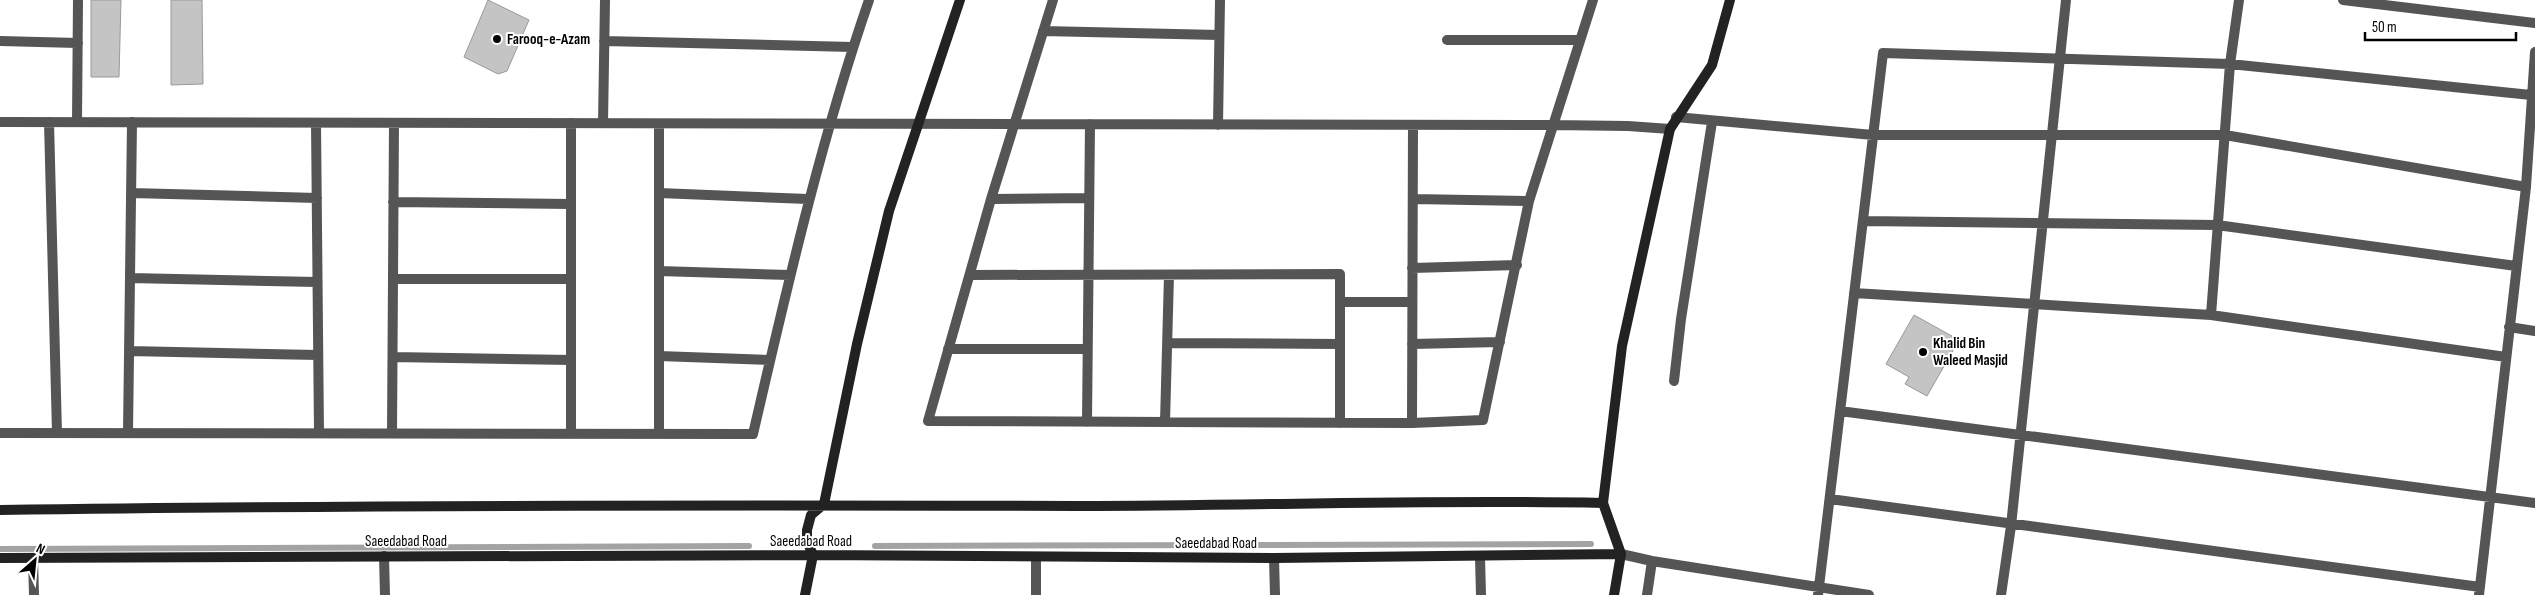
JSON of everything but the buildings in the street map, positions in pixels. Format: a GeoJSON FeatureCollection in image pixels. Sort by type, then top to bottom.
{"type":"FeatureCollection","features":[{"type":"Feature","properties":{"kind":"street"},"geometry":{"type":"LineString","coordinates":[[77,122],[78,0]]}},
{"type":"Feature","properties":{"kind":"street"},"geometry":{"type":"LineString","coordinates":[[603,124],[605,0]]}},
{"type":"Feature","properties":{"kind":"street"},"geometry":{"type":"LineString","coordinates":[[0,432],[752,434],[808,199],[852,47],[869,0]]}},
{"type":"Feature","properties":{"kind":"street"},"geometry":{"type":"LineString","coordinates":[[806,595],[814,555],[807,541],[807,530],[811,515],[824,504],[857,344],[889,211],[960,0]]}},
{"type":"Feature","properties":{"kind":"street"},"geometry":{"type":"LineString","coordinates":[[1053,0],[991,199],[928,421],[1412,423],[1483,420],[1529,201],[1593,0]]}},
{"type":"Feature","properties":{"kind":"street"},"geometry":{"type":"LineString","coordinates":[[1218,125],[1220,0]]}},
{"type":"Feature","properties":{"kind":"street"},"geometry":{"type":"LineString","coordinates":[[1614,595],[1621,554],[1603,503],[1622,346],[1670,129],[1676,117],[1712,66],[1730,0]]}},
{"type":"Feature","properties":{"kind":"street"},"geometry":{"type":"LineString","coordinates":[[2001,595],[2012,523],[2066,0]]}},
{"type":"Feature","properties":{"kind":"street"},"geometry":{"type":"LineString","coordinates":[[2211,315],[2230,64],[2239,0]]}},
{"type":"Feature","properties":{"kind":"street"},"geometry":{"type":"LineString","coordinates":[[2343,0],[2535,23]]}},
{"type":"Feature","properties":{"kind":"street"},"geometry":{"type":"LineString","coordinates":[[1043,31],[1220,35]]}},
{"type":"Feature","properties":{"kind":"street"},"geometry":{"type":"LineString","coordinates":[[1447,40],[1579,40]]}},
{"type":"Feature","properties":{"kind":"street"},"geometry":{"type":"LineString","coordinates":[[0,41],[78,43]]}},
{"type":"Feature","properties":{"kind":"street"},"geometry":{"type":"LineString","coordinates":[[604,41],[852,47]]}},
{"type":"Feature","properties":{"kind":"street"},"geometry":{"type":"LineString","coordinates":[[1819,591],[1883,53],[2060,57],[2230,64],[2531,95]]}},
{"type":"Feature","properties":{"kind":"street"},"geometry":{"type":"LineString","coordinates":[[1830,498],[2479,591],[2532,138],[2531,95],[2534,56]]}},
{"type":"Feature","properties":{"kind":"street"},"geometry":{"type":"LineString","coordinates":[[1676,117],[1712,122],[1873,135],[2225,134],[2526,186]]}},
{"type":"Feature","properties":{"kind":"street"},"geometry":{"type":"LineString","coordinates":[[0,122],[1552,125],[1628,126],[1670,129]]}},
{"type":"Feature","properties":{"kind":"street"},"geometry":{"type":"LineString","coordinates":[[49,122],[57,432]]}},
{"type":"Feature","properties":{"kind":"street"},"geometry":{"type":"LineString","coordinates":[[128,433],[132,122]]}},
{"type":"Feature","properties":{"kind":"street"},"geometry":{"type":"LineString","coordinates":[[1674,380],[1681,319],[1712,122]]}},
{"type":"Feature","properties":{"kind":"street"},"geometry":{"type":"LineString","coordinates":[[316,123],[319,433]]}},
{"type":"Feature","properties":{"kind":"street"},"geometry":{"type":"LineString","coordinates":[[392,433],[394,123]]}},
{"type":"Feature","properties":{"kind":"street"},"geometry":{"type":"LineString","coordinates":[[571,123],[571,434]]}},
{"type":"Feature","properties":{"kind":"street"},"geometry":{"type":"LineString","coordinates":[[659,124],[659,434]]}},
{"type":"Feature","properties":{"kind":"street"},"geometry":{"type":"LineString","coordinates":[[1087,422],[1090,124]]}},
{"type":"Feature","properties":{"kind":"street"},"geometry":{"type":"LineString","coordinates":[[1412,423],[1413,125]]}},
{"type":"Feature","properties":{"kind":"street"},"geometry":{"type":"LineString","coordinates":[[131,192],[317,198]]}},
{"type":"Feature","properties":{"kind":"street"},"geometry":{"type":"LineString","coordinates":[[659,193],[808,199]]}},
{"type":"Feature","properties":{"kind":"street"},"geometry":{"type":"LineString","coordinates":[[991,199],[1089,198]]}},
{"type":"Feature","properties":{"kind":"street"},"geometry":{"type":"LineString","coordinates":[[1412,199],[1529,201]]}},
{"type":"Feature","properties":{"kind":"street"},"geometry":{"type":"LineString","coordinates":[[393,202],[571,204]]}},
{"type":"Feature","properties":{"kind":"street"},"geometry":{"type":"LineString","coordinates":[[1863,221],[2217,225],[2516,266]]}},
{"type":"Feature","properties":{"kind":"street"},"geometry":{"type":"LineString","coordinates":[[1412,268],[1517,265]]}},
{"type":"Feature","properties":{"kind":"street"},"geometry":{"type":"LineString","coordinates":[[659,271],[790,275]]}},
{"type":"Feature","properties":{"kind":"street"},"geometry":{"type":"LineString","coordinates":[[970,275],[1340,274],[1340,423]]}},
{"type":"Feature","properties":{"kind":"street"},"geometry":{"type":"LineString","coordinates":[[1165,422],[1169,275]]}},
{"type":"Feature","properties":{"kind":"street"},"geometry":{"type":"LineString","coordinates":[[130,278],[317,282]]}},
{"type":"Feature","properties":{"kind":"street"},"geometry":{"type":"LineString","coordinates":[[393,279],[571,279]]}},
{"type":"Feature","properties":{"kind":"street"},"geometry":{"type":"LineString","coordinates":[[1854,293],[2211,315],[2506,357]]}},
{"type":"Feature","properties":{"kind":"street"},"geometry":{"type":"LineString","coordinates":[[1340,302],[1412,302]]}},
{"type":"Feature","properties":{"kind":"street"},"geometry":{"type":"LineString","coordinates":[[2509,327],[2535,331]]}},
{"type":"Feature","properties":{"kind":"street"},"geometry":{"type":"LineString","coordinates":[[1412,344],[1500,342]]}},
{"type":"Feature","properties":{"kind":"street"},"geometry":{"type":"LineString","coordinates":[[1167,343],[1340,344]]}},
{"type":"Feature","properties":{"kind":"street"},"geometry":{"type":"LineString","coordinates":[[948,349],[1087,349]]}},
{"type":"Feature","properties":{"kind":"street"},"geometry":{"type":"LineString","coordinates":[[129,351],[318,355]]}},
{"type":"Feature","properties":{"kind":"street"},"geometry":{"type":"LineString","coordinates":[[659,356],[770,360]]}},
{"type":"Feature","properties":{"kind":"street"},"geometry":{"type":"LineString","coordinates":[[393,357],[571,360]]}},
{"type":"Feature","properties":{"kind":"street"},"geometry":{"type":"LineString","coordinates":[[1840,411],[2535,503]]}},
{"type":"Feature","properties":{"kind":"street"},"geometry":{"type":"LineString","coordinates":[[0,510],[388,505],[824,504],[1084,506],[1511,501],[1603,503]]}},
{"type":"Feature","properties":{"kind":"street"},"geometry":{"type":"LineString","coordinates":[[1621,554],[1819,591],[1869,595]]}},
{"type":"Feature","properties":{"kind":"street","name":"Saeedabad Road"},"geometry":{"type":"LineString","coordinates":[[0,558],[814,555],[1036,558],[1274,558],[1621,554]]}},
{"type":"Feature","properties":{"kind":"street"},"geometry":{"type":"LineString","coordinates":[[384,556],[385,595]]}},
{"type":"Feature","properties":{"kind":"street"},"geometry":{"type":"LineString","coordinates":[[1480,557],[1480,595]]}},
{"type":"Feature","properties":{"kind":"street"},"geometry":{"type":"LineString","coordinates":[[33,558],[34,595]]}},
{"type":"Feature","properties":{"kind":"street"},"geometry":{"type":"LineString","coordinates":[[1036,558],[1036,595]]}},
{"type":"Feature","properties":{"kind":"street"},"geometry":{"type":"LineString","coordinates":[[1274,558],[1275,595]]}},
{"type":"Feature","properties":{"kind":"street"},"geometry":{"type":"LineString","coordinates":[[1647,595],[1652,561]]}},
{"type":"Feature","properties":{"kind":"waterway"},"geometry":{"type":"LineString","coordinates":[[875,546],[1591,544]]}},
{"type":"Feature","properties":{"kind":"waterway"},"geometry":{"type":"LineString","coordinates":[[0,549],[749,546]]}},
{"type":"Feature","properties":{"kind":"place","name":"Farooq-e-Azam"},"geometry":{"type":"Point","coordinates":[497,39]}},
{"type":"Feature","properties":{"kind":"place","name":"Khalid Bin Waleed Masjid"},"geometry":{"type":"Point","coordinates":[1923,352]}}]}
